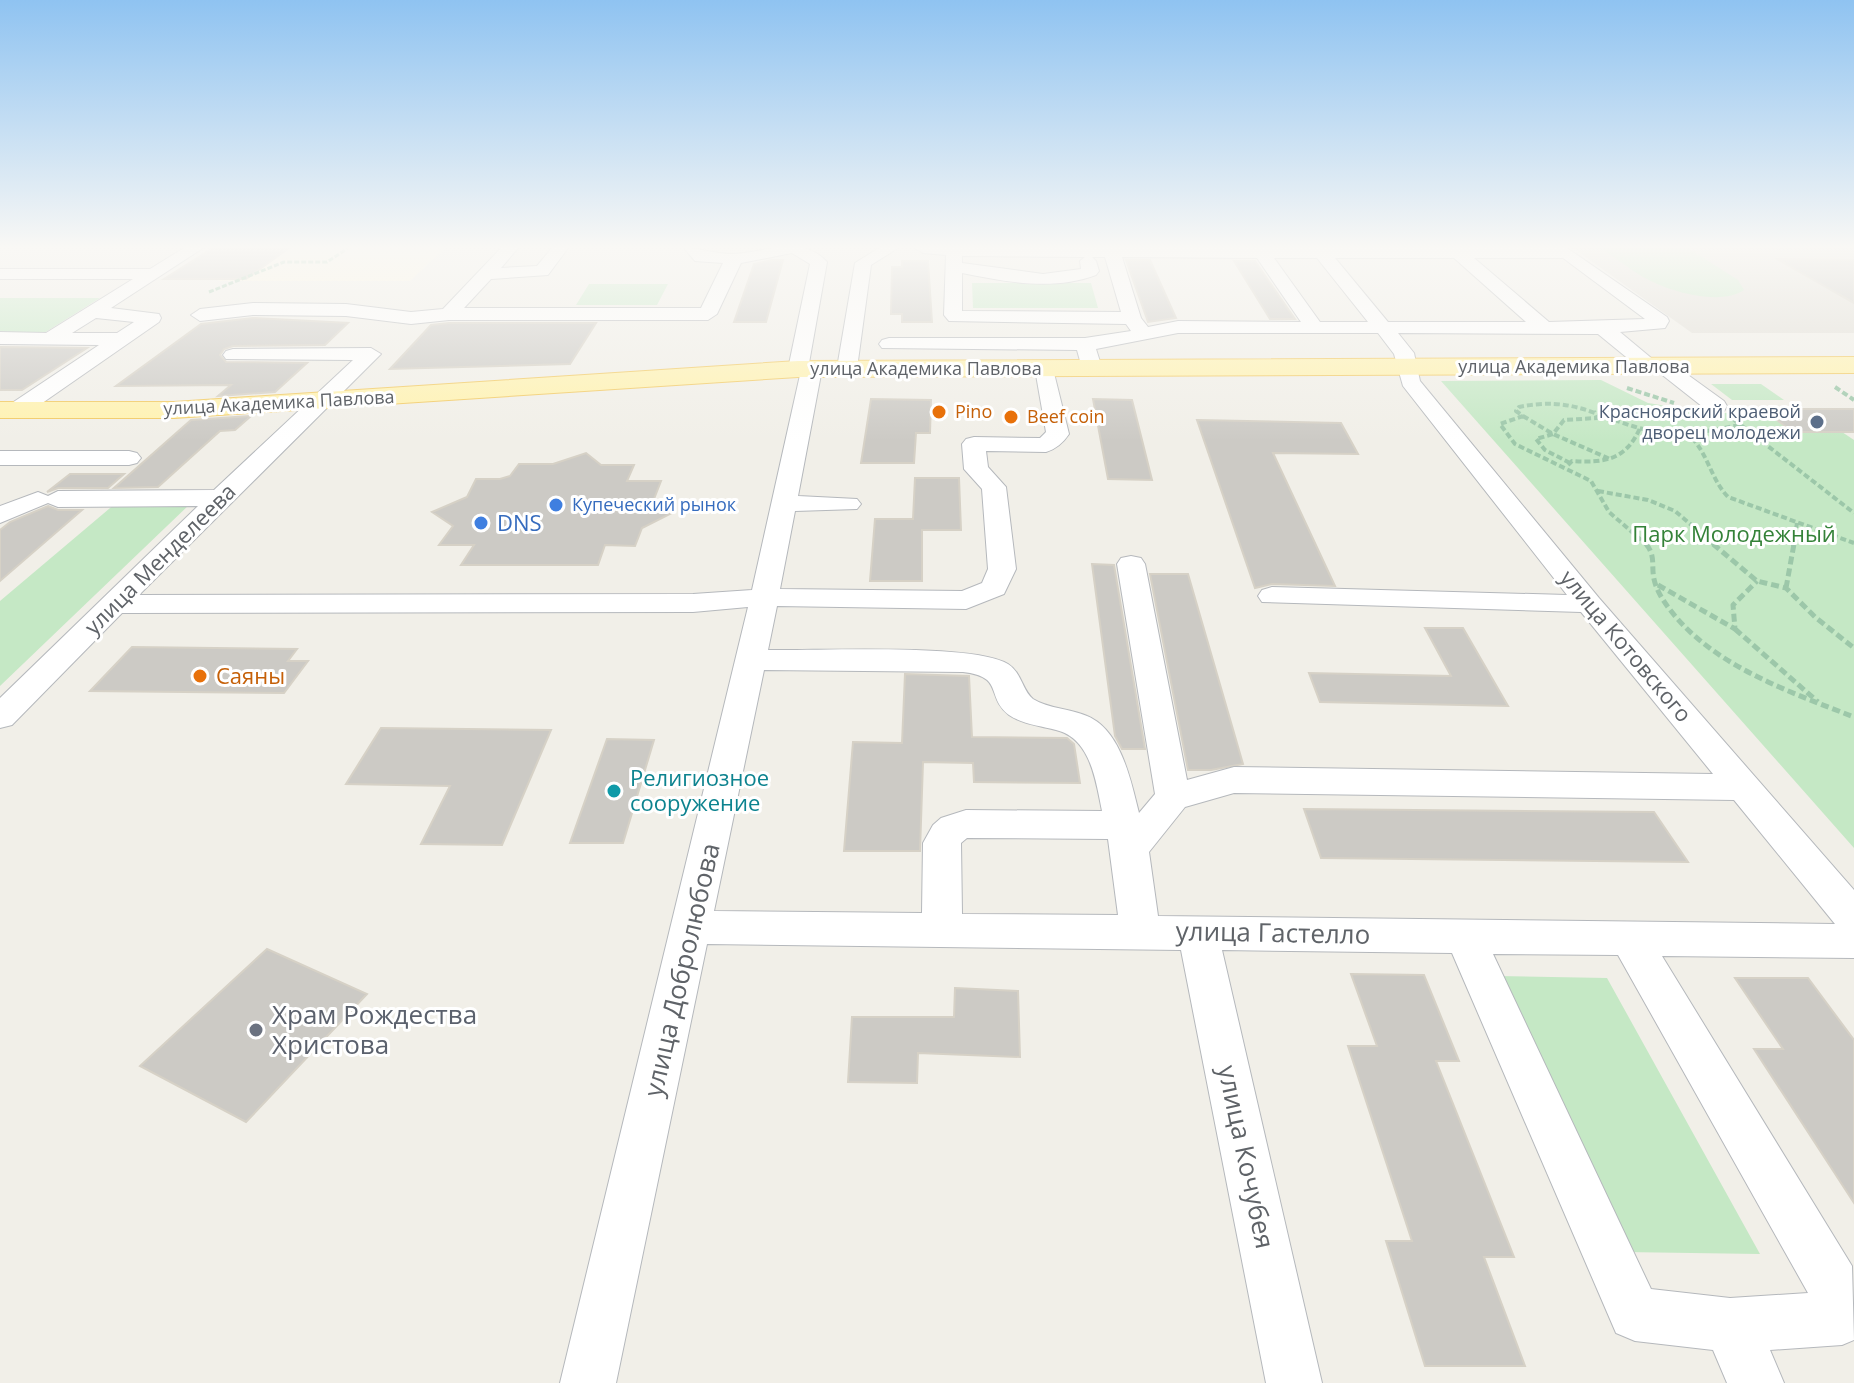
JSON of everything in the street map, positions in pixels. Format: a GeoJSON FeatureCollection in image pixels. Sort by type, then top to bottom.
{"type":"FeatureCollection","features":[{"type":"Feature","properties":{"kind":"main road","name":"улица Академика Павлова"},"geometry":{"type":"LineString","coordinates":[[8,410],[174,410],[805,369],[1045,369],[1089,356],[1407,368],[1854,365]]}},
{"type":"Feature","properties":{"kind":"street"},"geometry":{"type":"LineString","coordinates":[[49,339],[91,313]]}},
{"type":"Feature","properties":{"kind":"street"},"geometry":{"type":"LineString","coordinates":[[8,410],[152,318],[97,313]]}},
{"type":"Feature","properties":{"kind":"street"},"geometry":{"type":"LineString","coordinates":[[200,315],[222,313]]}},
{"type":"Feature","properties":{"kind":"street"},"geometry":{"type":"LineString","coordinates":[[367,313],[411,318],[449,314],[709,313]]}},
{"type":"Feature","properties":{"kind":"street","name":"улица Добролюбова"},"geometry":{"type":"LineString","coordinates":[[588,1383],[765,597],[812,313]]}},
{"type":"Feature","properties":{"kind":"street"},"geometry":{"type":"LineString","coordinates":[[847,368],[855,313]]}},
{"type":"Feature","properties":{"kind":"street"},"geometry":{"type":"LineString","coordinates":[[953,313],[956,317],[1178,327],[1603,328],[1658,324],[1660,321],[1648,313]]}},
{"type":"Feature","properties":{"kind":"street"},"geometry":{"type":"LineString","coordinates":[[1133,313],[1137,325]]}},
{"type":"Feature","properties":{"kind":"street"},"geometry":{"type":"LineString","coordinates":[[1303,313],[1314,327]]}},
{"type":"Feature","properties":{"kind":"street","name":"улица Котовского"},"geometry":{"type":"LineString","coordinates":[[1373,313],[1404,353],[1410,382],[1589,604],[1744,787],[1846,899]]}},
{"type":"Feature","properties":{"kind":"street"},"geometry":{"type":"LineString","coordinates":[[1527,313],[1542,326]]}},
{"type":"Feature","properties":{"kind":"street","name":"улица Менделеева"},"geometry":{"type":"LineString","coordinates":[[0,717],[319,402],[411,318]]}},
{"type":"Feature","properties":{"kind":"street"},"geometry":{"type":"LineString","coordinates":[[889,344],[1089,356],[1129,338],[1137,325]]}},
{"type":"Feature","properties":{"kind":"street"},"geometry":{"type":"LineString","coordinates":[[1603,328],[1716,406]]}},
{"type":"Feature","properties":{"kind":"street"},"geometry":{"type":"LineString","coordinates":[[0,338],[121,339]]}},
{"type":"Feature","properties":{"kind":"street"},"geometry":{"type":"LineString","coordinates":[[233,355],[381,345]]}},
{"type":"Feature","properties":{"kind":"street"},"geometry":{"type":"LineString","coordinates":[[115,604],[693,603],[765,597],[966,600],[994,588],[1002,569],[994,487],[976,469],[974,444],[1046,445],[1054,441],[1058,434],[1045,369]]}},
{"type":"Feature","properties":{"kind":"street"},"geometry":{"type":"LineString","coordinates":[[0,458],[129,458],[59,499]]}},
{"type":"Feature","properties":{"kind":"street"},"geometry":{"type":"LineString","coordinates":[[0,515],[7,510],[59,499],[222,498]]}},
{"type":"Feature","properties":{"kind":"street"},"geometry":{"type":"LineString","coordinates":[[782,503],[848,504]]}},
{"type":"Feature","properties":{"kind":"street"},"geometry":{"type":"LineString","coordinates":[[1131,564],[1173,797]]}},
{"type":"Feature","properties":{"kind":"street"},"geometry":{"type":"LineString","coordinates":[[1272,596],[1589,604]]}},
{"type":"Feature","properties":{"kind":"street"},"geometry":{"type":"LineString","coordinates":[[751,660],[963,662],[987,666],[1005,678],[1010,694],[1027,711],[1071,721],[1098,740],[1103,751],[1126,837],[1140,931]]}},
{"type":"Feature","properties":{"kind":"street"},"geometry":{"type":"LineString","coordinates":[[942,928],[942,843],[945,835],[955,826],[966,824],[1126,837],[1173,797],[1234,780],[1744,787]]}},
{"type":"Feature","properties":{"kind":"street","name":"улица Гастелло"},"geometry":{"type":"LineString","coordinates":[[692,927],[1854,941]]}},
{"type":"Feature","properties":{"kind":"street","name":"улица Кочубея"},"geometry":{"type":"LineString","coordinates":[[1198,932],[1294,1383]]}},
{"type":"Feature","properties":{"kind":"street"},"geometry":{"type":"LineString","coordinates":[[1464,935],[1635,1314],[1730,1325],[1842,1318],[1833,1285],[1629,937]]}},
{"type":"Feature","properties":{"kind":"street"},"geometry":{"type":"LineString","coordinates":[[1730,1325],[1756,1383]]}},
{"type":"Feature","properties":{"kind":"path"},"geometry":{"type":"LineString","coordinates":[[1610,459],[1553,434],[1516,411],[1519,407],[1553,401],[1588,407],[1640,428],[1688,434],[1741,425]]}},
{"type":"Feature","properties":{"kind":"path"},"geometry":{"type":"LineString","coordinates":[[1716,406],[1854,513]]}},
{"type":"Feature","properties":{"kind":"path"},"geometry":{"type":"LineString","coordinates":[[1588,407],[1597,418],[1564,420],[1553,434],[1536,439],[1537,444],[1589,480],[1612,516],[1651,549],[1657,585],[1667,606],[1696,637],[1757,674],[1854,717]]}},
{"type":"Feature","properties":{"kind":"path"},"geometry":{"type":"LineString","coordinates":[[1523,416],[1505,419],[1500,424],[1503,431],[1526,449],[1568,465],[1623,456],[1633,448],[1640,428]]}},
{"type":"Feature","properties":{"kind":"path"},"geometry":{"type":"LineString","coordinates":[[1688,434],[1711,462],[1720,491],[1728,497],[1854,543]]}},
{"type":"Feature","properties":{"kind":"path"},"geometry":{"type":"LineString","coordinates":[[1598,491],[1637,497],[1675,511],[1757,581],[1786,588],[1815,617],[1854,648]]}},
{"type":"Feature","properties":{"kind":"path"},"geometry":{"type":"LineString","coordinates":[[1786,588],[1797,523]]}},
{"type":"Feature","properties":{"kind":"path"},"geometry":{"type":"LineString","coordinates":[[1735,629],[1733,605],[1757,581]]}},
{"type":"Feature","properties":{"kind":"path"},"geometry":{"type":"LineString","coordinates":[[1657,585],[1735,629],[1821,704]]}},
{"type":"Feature","properties":{"kind":"shaded area"},"geometry":{"type":"Polygon","coordinates":[[[1663,313],[1854,313],[1854,333],[1692,333],[1663,313]]]}},
{"type":"Feature","properties":{"kind":"green space"},"geometry":{"type":"Polygon","coordinates":[[[0,313],[77,313],[44,333],[0,333],[0,313]]]}},
{"type":"Feature","properties":{"kind":"green space","name":"Парк Молодежный"},"geometry":{"type":"Polygon","coordinates":[[[1601,380],[1648,403],[1711,413],[1767,413],[1793,432],[1842,432],[1854,440],[1854,848],[1441,381],[1601,380]]]}},
{"type":"Feature","properties":{"kind":"green space"},"geometry":{"type":"Polygon","coordinates":[[[1711,384],[1761,384],[1784,400],[1732,400],[1711,384]]]}},
{"type":"Feature","properties":{"kind":"green space"},"geometry":{"type":"Polygon","coordinates":[[[116,503],[190,504],[0,686],[0,601],[116,503]]]}},
{"type":"Feature","properties":{"kind":"green space"},"geometry":{"type":"Polygon","coordinates":[[[1496,976],[1607,978],[1760,1254],[1623,1252],[1496,976]]]}},
{"type":"Feature","properties":{"kind":"building"},"geometry":{"type":"Polygon","coordinates":[[[737,313],[769,313],[766,322],[734,322],[737,313]]]}},
{"type":"Feature","properties":{"kind":"building"},"geometry":{"type":"Polygon","coordinates":[[[931,313],[932,322],[902,322],[902,314],[891,314],[931,313]]]}},
{"type":"Feature","properties":{"kind":"building"},"geometry":{"type":"Polygon","coordinates":[[[1145,313],[1174,313],[1176,318],[1148,322],[1145,313]]]}},
{"type":"Feature","properties":{"kind":"building"},"geometry":{"type":"Polygon","coordinates":[[[1266,313],[1291,313],[1295,319],[1270,319],[1266,313]]]}},
{"type":"Feature","properties":{"kind":"building"},"geometry":{"type":"Polygon","coordinates":[[[253,318],[348,323],[325,345],[233,346],[224,349],[220,355],[226,362],[307,363],[275,392],[218,396],[231,385],[116,386],[201,324],[253,318]]]}},
{"type":"Feature","properties":{"kind":"building"},"geometry":{"type":"Polygon","coordinates":[[[596,323],[570,364],[390,369],[431,325],[596,323]]]}},
{"type":"Feature","properties":{"kind":"building"},"geometry":{"type":"Polygon","coordinates":[[[0,347],[87,348],[22,390],[0,390],[0,347]]]}},
{"type":"Feature","properties":{"kind":"building"},"geometry":{"type":"Polygon","coordinates":[[[871,399],[931,400],[930,433],[916,433],[914,463],[861,463],[871,399]]]}},
{"type":"Feature","properties":{"kind":"building"},"geometry":{"type":"Polygon","coordinates":[[[1093,399],[1132,400],[1152,480],[1108,479],[1093,399]]]}},
{"type":"Feature","properties":{"kind":"building","name":"Красноярский краевой дворец молодежи"},"geometry":{"type":"Polygon","coordinates":[[[1762,409],[1854,409],[1854,432],[1793,432],[1762,409]]]}},
{"type":"Feature","properties":{"kind":"building"},"geometry":{"type":"Polygon","coordinates":[[[251,416],[235,430],[220,431],[158,487],[114,488],[191,420],[251,416]]]}},
{"type":"Feature","properties":{"kind":"building"},"geometry":{"type":"Polygon","coordinates":[[[1197,420],[1341,423],[1358,454],[1273,453],[1335,586],[1272,584],[1255,588],[1197,420]]]}},
{"type":"Feature","properties":{"kind":"building","name":"Купеческий рынок"},"geometry":{"type":"Polygon","coordinates":[[[586,453],[601,465],[634,465],[627,481],[661,481],[654,499],[674,512],[642,528],[635,546],[605,545],[598,565],[461,565],[474,545],[439,545],[453,526],[432,512],[467,497],[476,479],[500,479],[510,476],[519,464],[553,464],[586,453]]]}},
{"type":"Feature","properties":{"kind":"building"},"geometry":{"type":"Polygon","coordinates":[[[70,474],[124,474],[108,488],[58,488],[47,492],[70,474]]]}},
{"type":"Feature","properties":{"kind":"building"},"geometry":{"type":"Polygon","coordinates":[[[915,478],[959,478],[961,530],[922,530],[922,581],[870,581],[875,519],[913,519],[915,478]]]}},
{"type":"Feature","properties":{"kind":"building"},"geometry":{"type":"Polygon","coordinates":[[[48,506],[58,510],[82,510],[0,581],[0,530],[10,522],[48,506]]]}},
{"type":"Feature","properties":{"kind":"building"},"geometry":{"type":"Polygon","coordinates":[[[1092,564],[1114,565],[1145,749],[1122,749],[1115,736],[1092,564]]]}},
{"type":"Feature","properties":{"kind":"building"},"geometry":{"type":"Polygon","coordinates":[[[1150,574],[1188,574],[1243,764],[1211,770],[1188,770],[1150,574]]]}},
{"type":"Feature","properties":{"kind":"building"},"geometry":{"type":"Polygon","coordinates":[[[1425,628],[1463,628],[1508,706],[1320,702],[1309,673],[1451,676],[1425,628]]]}},
{"type":"Feature","properties":{"kind":"building","name":"Саяны"},"geometry":{"type":"Polygon","coordinates":[[[132,647],[297,649],[288,661],[308,661],[284,693],[90,691],[132,647]]]}},
{"type":"Feature","properties":{"kind":"building"},"geometry":{"type":"Polygon","coordinates":[[[905,674],[969,676],[972,737],[1067,738],[1074,744],[1080,783],[974,782],[973,763],[923,762],[920,851],[844,851],[853,742],[902,743],[905,674]]]}},
{"type":"Feature","properties":{"kind":"building"},"geometry":{"type":"Polygon","coordinates":[[[381,728],[551,730],[502,845],[421,844],[450,786],[346,784],[381,728]]]}},
{"type":"Feature","properties":{"kind":"building","name":"Религиозное сооружение"},"geometry":{"type":"Polygon","coordinates":[[[607,739],[654,740],[623,843],[570,843],[607,739]]]}},
{"type":"Feature","properties":{"kind":"building"},"geometry":{"type":"Polygon","coordinates":[[[1304,809],[1654,812],[1688,862],[1321,858],[1304,809]]]}},
{"type":"Feature","properties":{"kind":"building","name":"Храм Рождества Христова"},"geometry":{"type":"Polygon","coordinates":[[[267,949],[367,994],[246,1122],[140,1066],[267,949]]]}},
{"type":"Feature","properties":{"kind":"building"},"geometry":{"type":"Polygon","coordinates":[[[1351,974],[1424,975],[1459,1061],[1436,1061],[1514,1257],[1484,1257],[1525,1366],[1425,1366],[1386,1241],[1412,1241],[1348,1046],[1377,1046],[1351,974]]]}},
{"type":"Feature","properties":{"kind":"building"},"geometry":{"type":"Polygon","coordinates":[[[1735,978],[1808,978],[1854,1040],[1854,1203],[1754,1049],[1783,1049],[1735,978]]]}},
{"type":"Feature","properties":{"kind":"building"},"geometry":{"type":"Polygon","coordinates":[[[955,988],[1018,991],[1020,1057],[918,1053],[917,1083],[848,1082],[852,1017],[954,1017],[955,988]]]}},
{"type":"Feature","properties":{"kind":"place","name":"Pino"},"geometry":{"type":"Point","coordinates":[939,412]}},
{"type":"Feature","properties":{"kind":"place","name":"Beef coin"},"geometry":{"type":"Point","coordinates":[1011,417]}},
{"type":"Feature","properties":{"kind":"place","name":"Красноярский краевой дворец молодежи"},"geometry":{"type":"Point","coordinates":[1817,422]}},
{"type":"Feature","properties":{"kind":"place","name":"Купеческий рынок"},"geometry":{"type":"Point","coordinates":[556,505]}},
{"type":"Feature","properties":{"kind":"place","name":"DNS"},"geometry":{"type":"Point","coordinates":[481,523]}},
{"type":"Feature","properties":{"kind":"place","name":"Саяны"},"geometry":{"type":"Point","coordinates":[200,676]}},
{"type":"Feature","properties":{"kind":"place","name":"Религиозное сооружение"},"geometry":{"type":"Point","coordinates":[614,791]}},
{"type":"Feature","properties":{"kind":"place","name":"Храм Рождества Христова"},"geometry":{"type":"Point","coordinates":[256,1030]}}]}
